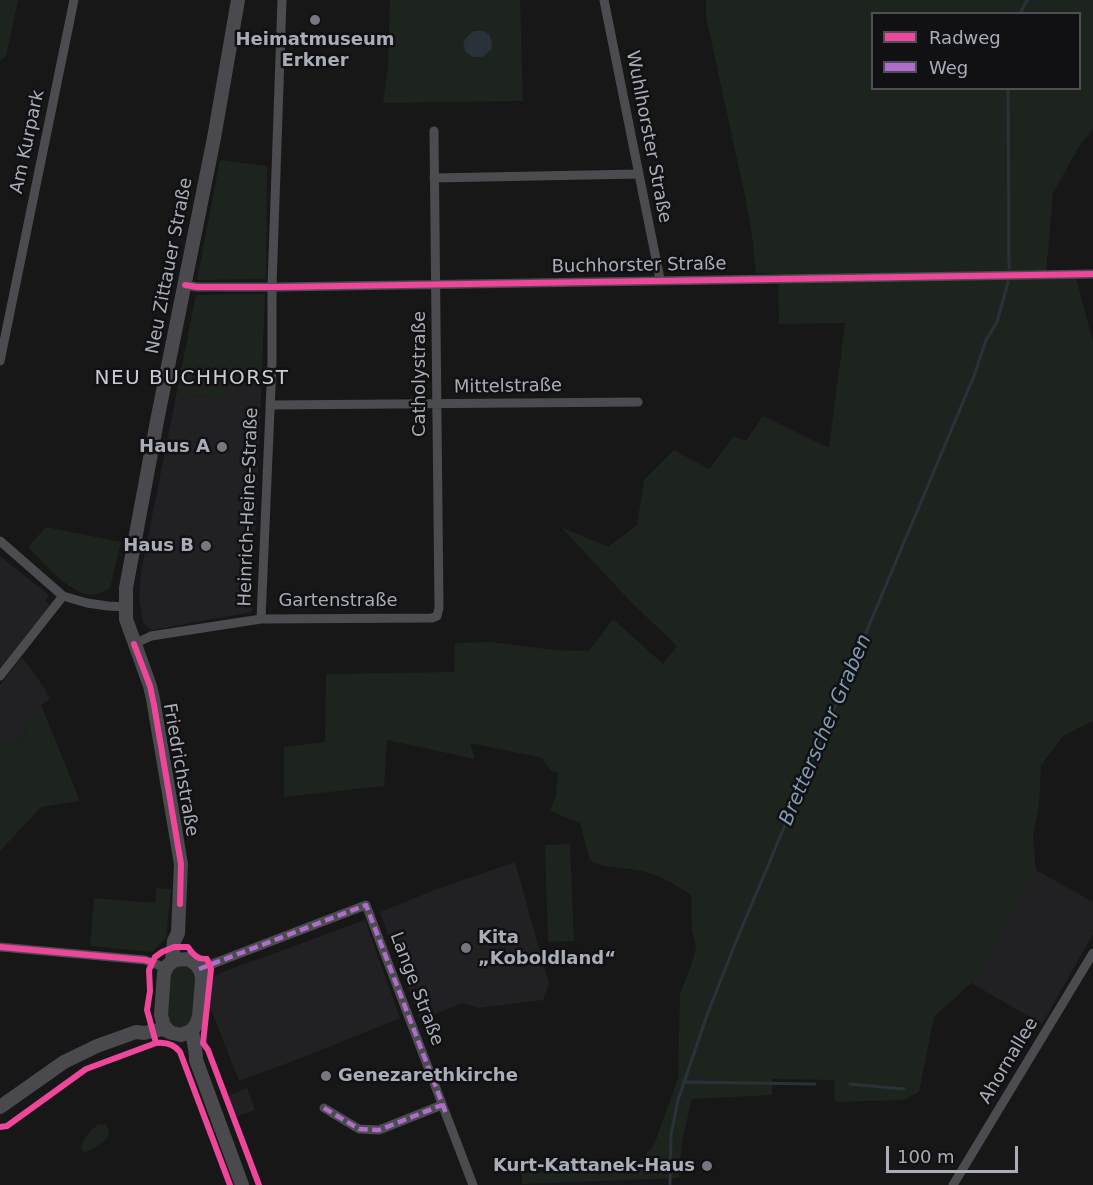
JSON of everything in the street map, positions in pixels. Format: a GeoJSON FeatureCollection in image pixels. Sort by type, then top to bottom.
{"type":"FeatureCollection","features":[{"type":"Feature","properties":{"kind":"main road","name":"Neu Zittauer Straße"},"geometry":{"type":"LineString","coordinates":[[134,644],[126,619],[127,580],[214,138],[238,0]]}},
{"type":"Feature","properties":{"kind":"main road","name":"Friedrichstraße"},"geometry":{"type":"LineString","coordinates":[[134,644],[153,699],[181,868],[178,933],[164,976],[161,1014]]}},
{"type":"Feature","properties":{"kind":"main road","name":"Friedrichstraße"},"geometry":{"type":"LineString","coordinates":[[178,933],[182,939],[182,947],[187,959]]}},
{"type":"Feature","properties":{"kind":"main road"},"geometry":{"type":"LineString","coordinates":[[0,1107],[64,1062],[89,1050],[136,1032],[160,1029],[186,1034],[192,1030],[199,1017],[202,980],[199,969],[195,963],[187,959],[179,959],[169,965]]}},
{"type":"Feature","properties":{"kind":"main road"},"geometry":{"type":"LineString","coordinates":[[136,1032],[161,1014],[162,1023],[183,1041],[196,1060]]}},
{"type":"Feature","properties":{"kind":"main road"},"geometry":{"type":"LineString","coordinates":[[192,1030],[196,1060],[242,1185]]}},
{"type":"Feature","properties":{"kind":"street","name":"Am Kurpark"},"geometry":{"type":"LineString","coordinates":[[0,362],[74,0]]}},
{"type":"Feature","properties":{"kind":"street","name":"Heinrich-Heine-Straße"},"geometry":{"type":"LineString","coordinates":[[261,619],[272,363],[272,286],[282,0]]}},
{"type":"Feature","properties":{"kind":"street","name":"Wuhlhorster Straße"},"geometry":{"type":"LineString","coordinates":[[604,0],[660,281]]}},
{"type":"Feature","properties":{"kind":"street","name":"Catholystraße"},"geometry":{"type":"LineString","coordinates":[[434,131],[439,529],[439,608],[437,616]]}},
{"type":"Feature","properties":{"kind":"street"},"geometry":{"type":"LineString","coordinates":[[434,178],[639,174]]}},
{"type":"Feature","properties":{"kind":"street","name":"Buchhorster Straße"},"geometry":{"type":"LineString","coordinates":[[185,285],[197,287],[1093,274]]}},
{"type":"Feature","properties":{"kind":"street","name":"Mittelstraße"},"geometry":{"type":"LineString","coordinates":[[270,405],[638,402]]}},
{"type":"Feature","properties":{"kind":"street"},"geometry":{"type":"LineString","coordinates":[[0,541],[63,596],[87,603],[125,607]]}},
{"type":"Feature","properties":{"kind":"street"},"geometry":{"type":"LineString","coordinates":[[0,676],[63,596]]}},
{"type":"Feature","properties":{"kind":"street","name":"Gartenstraße"},"geometry":{"type":"LineString","coordinates":[[134,644],[151,636],[261,619],[432,618],[437,616]]}},
{"type":"Feature","properties":{"kind":"street","name":"Lange Straße"},"geometry":{"type":"LineString","coordinates":[[199,969],[366,905],[473,1185]]}},
{"type":"Feature","properties":{"kind":"street"},"geometry":{"type":"LineString","coordinates":[[0,947],[145,960],[169,965]]}},
{"type":"Feature","properties":{"kind":"street","name":"Ahornallee"},"geometry":{"type":"LineString","coordinates":[[953,1185],[1089,970],[1093,953]]}},
{"type":"Feature","properties":{"kind":"street"},"geometry":{"type":"LineString","coordinates":[[324,1108],[359,1129],[379,1131],[442,1105]]}},
{"type":"Feature","properties":{"kind":"shaded area"},"geometry":{"type":"Polygon","coordinates":[[[0,0],[18,0],[6,56],[0,61],[0,0]]]}},
{"type":"Feature","properties":{"kind":"shaded area"},"geometry":{"type":"Polygon","coordinates":[[[390,0],[520,0],[523,101],[383,103],[388,68],[390,0]]]}},
{"type":"Feature","properties":{"kind":"shaded area"},"geometry":{"type":"Polygon","coordinates":[[[706,0],[1093,0],[1093,130],[1080,145],[1053,193],[1046,274],[1076,278],[1093,342],[1093,721],[1063,736],[1041,765],[1039,804],[1033,836],[1036,870],[971,983],[934,1017],[919,1092],[904,1100],[835,1102],[834,1080],[772,1079],[772,1095],[692,1099],[682,1141],[679,1178],[522,1184],[522,1173],[632,1170],[654,1145],[678,1079],[680,994],[696,948],[692,930],[691,895],[658,876],[590,861],[580,823],[550,811],[556,796],[558,773],[548,768],[543,758],[470,743],[475,759],[387,740],[384,786],[284,797],[284,747],[325,742],[326,674],[454,672],[455,643],[492,642],[554,650],[589,651],[613,619],[663,664],[677,646],[631,602],[561,527],[608,547],[637,525],[644,480],[674,450],[709,469],[734,436],[746,441],[763,416],[829,448],[845,323],[779,324],[778,274],[756,273],[746,201],[706,16],[706,0]]]}},
{"type":"Feature","properties":{"kind":"shaded area"},"geometry":{"type":"Polygon","coordinates":[[[474,31],[489,34],[492,42],[491,50],[482,57],[473,57],[466,52],[463,42],[474,31]]]}},
{"type":"Feature","properties":{"kind":"shaded area"},"geometry":{"type":"Polygon","coordinates":[[[220,160],[267,166],[266,279],[197,280],[220,160]]]}},
{"type":"Feature","properties":{"kind":"shaded area"},"geometry":{"type":"Polygon","coordinates":[[[265,294],[262,371],[230,371],[228,397],[176,396],[196,295],[265,294]]]}},
{"type":"Feature","properties":{"kind":"shaded area"},"geometry":{"type":"Polygon","coordinates":[[[230,371],[262,371],[252,612],[152,630],[143,623],[139,597],[141,572],[176,396],[227,397],[230,371]]]}},
{"type":"Feature","properties":{"kind":"shaded area"},"geometry":{"type":"Polygon","coordinates":[[[46,527],[121,542],[110,588],[99,594],[88,594],[69,586],[50,570],[28,547],[46,527]]]}},
{"type":"Feature","properties":{"kind":"shaded area"},"geometry":{"type":"Polygon","coordinates":[[[0,556],[49,595],[45,601],[50,605],[0,668],[0,556]]]}},
{"type":"Feature","properties":{"kind":"shaded area"},"geometry":{"type":"Polygon","coordinates":[[[22,657],[50,699],[41,705],[15,747],[0,735],[0,685],[22,657]]]}},
{"type":"Feature","properties":{"kind":"shaded area"},"geometry":{"type":"Polygon","coordinates":[[[41,705],[80,801],[41,807],[0,851],[0,735],[16,746],[41,705]]]}},
{"type":"Feature","properties":{"kind":"shaded area"},"geometry":{"type":"Polygon","coordinates":[[[570,844],[574,941],[548,942],[545,845],[570,844]]]}},
{"type":"Feature","properties":{"kind":"shaded area","name":"Kita „Koboldland“"},"geometry":{"type":"Polygon","coordinates":[[[515,862],[549,984],[543,1000],[479,1008],[463,1003],[420,1020],[380,912],[515,862]]]}},
{"type":"Feature","properties":{"kind":"shaded area"},"geometry":{"type":"Polygon","coordinates":[[[1036,870],[1093,902],[1093,934],[1042,1024],[971,983],[1036,870]]]}},
{"type":"Feature","properties":{"kind":"shaded area"},"geometry":{"type":"Polygon","coordinates":[[[156,888],[171,889],[166,938],[152,952],[90,946],[94,898],[155,903],[156,888]]]}},
{"type":"Feature","properties":{"kind":"shaded area"},"geometry":{"type":"Polygon","coordinates":[[[365,920],[400,1018],[239,1081],[210,1007],[212,981],[215,976],[365,920]]]}},
{"type":"Feature","properties":{"kind":"shaded area"},"geometry":{"type":"Polygon","coordinates":[[[189,966],[196,974],[193,1018],[185,1029],[171,1027],[167,1017],[169,978],[174,967],[189,966]]]}},
{"type":"Feature","properties":{"kind":"shaded area"},"geometry":{"type":"Polygon","coordinates":[[[247,1088],[255,1110],[235,1117],[228,1096],[247,1088]]]}},
{"type":"Feature","properties":{"kind":"shaded area"},"geometry":{"type":"Polygon","coordinates":[[[100,1123],[101,1125],[106,1124],[109,1131],[108,1138],[84,1152],[81,1148],[84,1140],[100,1123]]]}},
{"type":"Feature","properties":{"kind":"waterway","name":"Bretterscher Graben"},"geometry":{"type":"LineString","coordinates":[[1021,12],[1027,0]]}},
{"type":"Feature","properties":{"kind":"waterway","name":"Bretterscher Graben"},"geometry":{"type":"LineString","coordinates":[[1008,90],[1009,268]]}},
{"type":"Feature","properties":{"kind":"waterway","name":"Bretterscher Graben"},"geometry":{"type":"LineString","coordinates":[[670,1185],[671,1135],[678,1100],[707,1015],[974,376],[986,340],[997,322],[1008,282]]}},
{"type":"Feature","properties":{"kind":"waterway"},"geometry":{"type":"LineString","coordinates":[[683,1082],[815,1084]]}},
{"type":"Feature","properties":{"kind":"waterway"},"geometry":{"type":"LineString","coordinates":[[850,1084],[904,1089]]}},
{"type":"Feature","properties":{"kind":"marked path"},"geometry":{"type":"LineString","coordinates":[[199,969],[366,905],[447,1116]]}},
{"type":"Feature","properties":{"kind":"marked path"},"geometry":{"type":"LineString","coordinates":[[324,1108],[359,1129],[379,1130],[442,1105]]}},
{"type":"Feature","properties":{"kind":"cycle path"},"geometry":{"type":"LineString","coordinates":[[185,285],[278,287],[1093,274]]}},
{"type":"Feature","properties":{"kind":"cycle path"},"geometry":{"type":"LineString","coordinates":[[134,644],[150,686],[154,705],[181,864],[180,904]]}},
{"type":"Feature","properties":{"kind":"cycle path"},"geometry":{"type":"LineString","coordinates":[[0,947],[152,962]]}},
{"type":"Feature","properties":{"kind":"cycle path"},"geometry":{"type":"LineString","coordinates":[[156,1043],[147,1010],[150,991],[149,970],[155,957],[162,952],[174,947],[188,947],[196,956],[207,959],[211,969],[203,1043],[208,1050],[259,1185]]}},
{"type":"Feature","properties":{"kind":"cycle path"},"geometry":{"type":"LineString","coordinates":[[0,1127],[7,1126],[86,1069],[156,1043],[166,1043],[180,1052],[230,1185]]}},
{"type":"Feature","properties":{"kind":"place","name":"Heimatmuseum Erkner"},"geometry":{"type":"Point","coordinates":[315,20]}},
{"type":"Feature","properties":{"kind":"place","name":"Haus A"},"geometry":{"type":"Point","coordinates":[222,447]}},
{"type":"Feature","properties":{"kind":"place","name":"Haus B"},"geometry":{"type":"Point","coordinates":[206,546]}},
{"type":"Feature","properties":{"kind":"place","name":"Kita „Koboldland“"},"geometry":{"type":"Point","coordinates":[466,948]}},
{"type":"Feature","properties":{"kind":"place","name":"Genezarethkirche"},"geometry":{"type":"Point","coordinates":[326,1076]}},
{"type":"Feature","properties":{"kind":"place","name":"Kurt-Kattanek-Haus"},"geometry":{"type":"Point","coordinates":[707,1166]}},
{"type":"Feature","properties":{"kind":"district","name":"NEU BUCHHORST"},"geometry":{"type":"Point","coordinates":[192,379]}}]}
